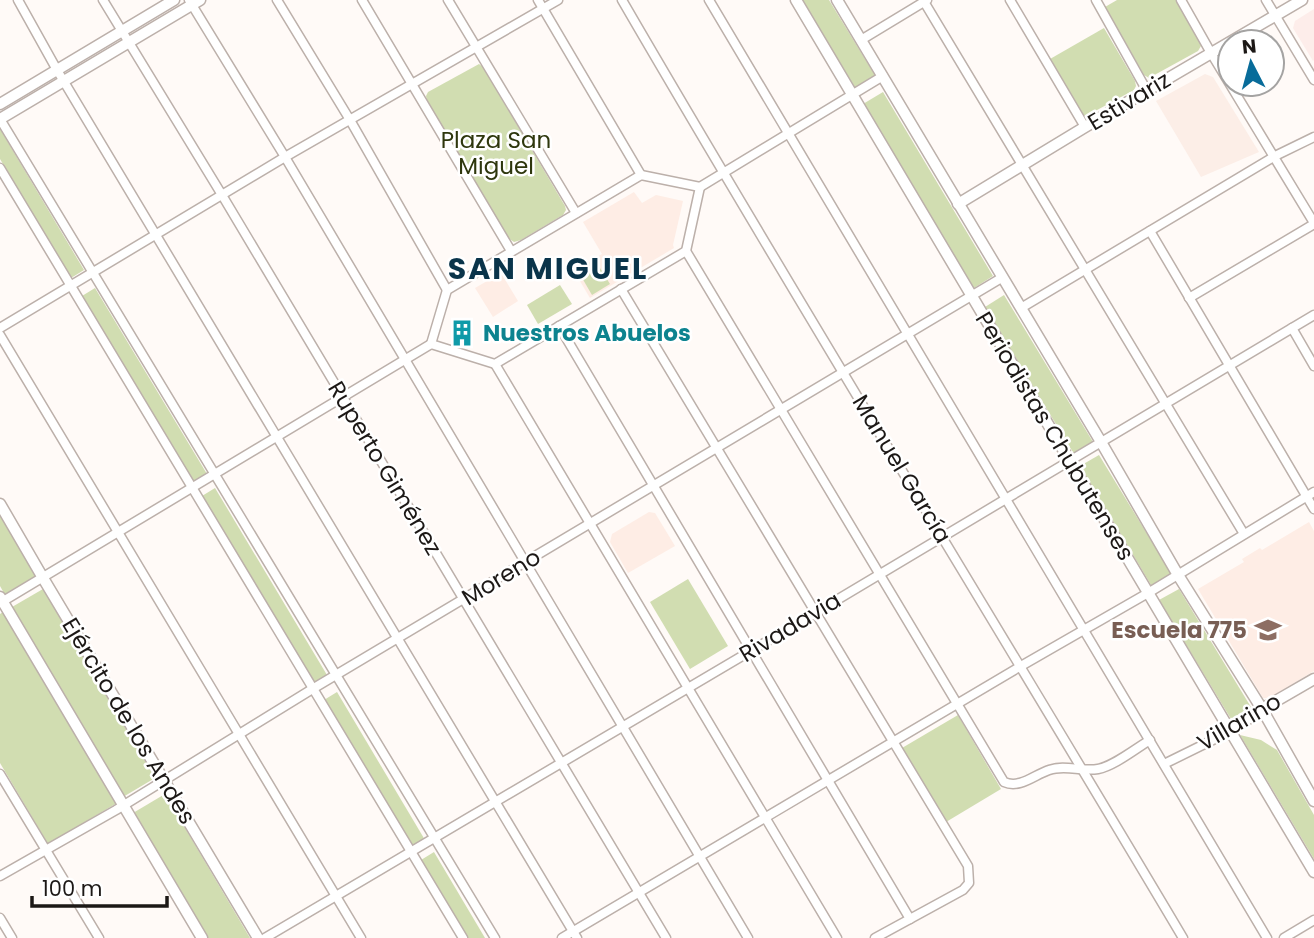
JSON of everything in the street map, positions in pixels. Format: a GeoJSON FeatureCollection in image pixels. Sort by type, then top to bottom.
{"type":"FeatureCollection","features":[{"type":"Feature","properties":{"kind":"street"},"geometry":{"type":"LineString","coordinates":[[18,0],[57,70],[575,934]]}},
{"type":"Feature","properties":{"kind":"street","name":"Ruperto Giménez"},"geometry":{"type":"LineString","coordinates":[[103,0],[666,938]]}},
{"type":"Feature","properties":{"kind":"street"},"geometry":{"type":"LineString","coordinates":[[0,104],[174,0]]}},
{"type":"Feature","properties":{"kind":"street"},"geometry":{"type":"LineString","coordinates":[[277,0],[350,120],[447,290]]}},
{"type":"Feature","properties":{"kind":"street"},"geometry":{"type":"LineString","coordinates":[[362,0],[511,251]]}},
{"type":"Feature","properties":{"kind":"street"},"geometry":{"type":"LineString","coordinates":[[448,0],[576,213]]}},
{"type":"Feature","properties":{"kind":"street"},"geometry":{"type":"LineString","coordinates":[[538,0],[641,175]]}},
{"type":"Feature","properties":{"kind":"street"},"geometry":{"type":"LineString","coordinates":[[0,328],[222,195],[558,0]]}},
{"type":"Feature","properties":{"kind":"street","name":"Manuel García"},"geometry":{"type":"LineString","coordinates":[[622,0],[723,173],[1183,938]]}},
{"type":"Feature","properties":{"kind":"street"},"geometry":{"type":"LineString","coordinates":[[709,0],[1267,938]]}},
{"type":"Feature","properties":{"kind":"street","name":"Periodistas Chubutenses"},"geometry":{"type":"LineString","coordinates":[[796,0],[1314,872]]}},
{"type":"Feature","properties":{"kind":"street","name":"Periodistas Chubutenses"},"geometry":{"type":"LineString","coordinates":[[837,0],[1178,575],[1262,709],[1314,801]]}},
{"type":"Feature","properties":{"kind":"street"},"geometry":{"type":"LineString","coordinates":[[1010,0],[1085,127]]}},
{"type":"Feature","properties":{"kind":"street"},"geometry":{"type":"LineString","coordinates":[[1096,0],[1147,91]]}},
{"type":"Feature","properties":{"kind":"street"},"geometry":{"type":"LineString","coordinates":[[1181,0],[1314,223],[1189,299]]}},
{"type":"Feature","properties":{"kind":"street"},"geometry":{"type":"LineString","coordinates":[[1266,0],[1314,80]]}},
{"type":"Feature","properties":{"kind":"street","name":"Estivariz"},"geometry":{"type":"LineString","coordinates":[[958,204],[1302,0]]}},
{"type":"Feature","properties":{"kind":"street"},"geometry":{"type":"LineString","coordinates":[[861,40],[925,1],[1244,534]]}},
{"type":"Feature","properties":{"kind":"street"},"geometry":{"type":"LineString","coordinates":[[495,938],[0,119],[194,2],[748,938]]}},
{"type":"Feature","properties":{"kind":"street"},"geometry":{"type":"LineString","coordinates":[[1,601],[431,344],[447,290],[511,251],[641,175],[700,187],[883,76]]}},
{"type":"Feature","properties":{"kind":"street"},"geometry":{"type":"LineString","coordinates":[[1021,308],[1275,156],[1314,137]]}},
{"type":"Feature","properties":{"kind":"street"},"geometry":{"type":"LineString","coordinates":[[0,168],[463,938]]}},
{"type":"Feature","properties":{"kind":"street"},"geometry":{"type":"LineString","coordinates":[[700,187],[686,251],[1004,782],[1010,785],[1019,783],[1059,767],[1097,769],[1150,740]]}},
{"type":"Feature","properties":{"kind":"street"},"geometry":{"type":"LineString","coordinates":[[1150,231],[1310,495],[1314,509]]}},
{"type":"Feature","properties":{"kind":"street"},"geometry":{"type":"LineString","coordinates":[[495,364],[686,251]]}},
{"type":"Feature","properties":{"kind":"street","name":"Moreno"},"geometry":{"type":"LineString","coordinates":[[0,876],[123,805],[1003,277]]}},
{"type":"Feature","properties":{"kind":"street"},"geometry":{"type":"LineString","coordinates":[[621,289],[968,866],[969,883],[963,890],[875,938]]}},
{"type":"Feature","properties":{"kind":"street","name":"Rivadavia"},"geometry":{"type":"LineString","coordinates":[[265,938],[1314,315]]}},
{"type":"Feature","properties":{"kind":"street"},"geometry":{"type":"LineString","coordinates":[[559,326],[910,919]]}},
{"type":"Feature","properties":{"kind":"street"},"geometry":{"type":"LineString","coordinates":[[1292,328],[1314,366]]}},
{"type":"Feature","properties":{"kind":"street"},"geometry":{"type":"LineString","coordinates":[[0,335],[361,938]]}},
{"type":"Feature","properties":{"kind":"street"},"geometry":{"type":"LineString","coordinates":[[431,344],[495,364],[837,938]]}},
{"type":"Feature","properties":{"kind":"street"},"geometry":{"type":"LineString","coordinates":[[562,938],[575,934],[639,892],[1310,495]]}},
{"type":"Feature","properties":{"kind":"street","name":"Ejército de los Andes"},"geometry":{"type":"LineString","coordinates":[[0,504],[258,938]]}},
{"type":"Feature","properties":{"kind":"street","name":"Ejército de los Andes"},"geometry":{"type":"LineString","coordinates":[[1,601],[202,938]]}},
{"type":"Feature","properties":{"kind":"street","name":"Villarino"},"geometry":{"type":"LineString","coordinates":[[1164,764],[1231,731],[1262,709],[1314,679]]}},
{"type":"Feature","properties":{"kind":"street"},"geometry":{"type":"LineString","coordinates":[[0,774],[99,938]]}},
{"type":"Feature","properties":{"kind":"street"},"geometry":{"type":"LineString","coordinates":[[0,918],[12,938]]}},
{"type":"Feature","properties":{"kind":"street"},"geometry":{"type":"LineString","coordinates":[[1284,938],[1314,920]]}},
{"type":"Feature","properties":{"kind":"shaded area"},"geometry":{"type":"Polygon","coordinates":[[[1314,9],[1313,61],[1293,28],[1295,21],[1314,9]]]}},
{"type":"Feature","properties":{"kind":"shaded area"},"geometry":{"type":"Polygon","coordinates":[[[1205,74],[1213,77],[1216,82],[1216,98],[1226,98],[1259,152],[1201,177],[1156,101],[1205,74]]]}},
{"type":"Feature","properties":{"kind":"shaded area"},"geometry":{"type":"Polygon","coordinates":[[[634,192],[642,203],[656,195],[683,201],[674,248],[590,298],[574,271],[602,254],[583,222],[634,192]]]}},
{"type":"Feature","properties":{"kind":"shaded area"},"geometry":{"type":"Polygon","coordinates":[[[501,273],[518,301],[493,317],[475,288],[501,273]]]}},
{"type":"Feature","properties":{"kind":"shaded area"},"geometry":{"type":"Polygon","coordinates":[[[649,512],[655,513],[675,546],[628,573],[610,542],[612,534],[649,512]]]}},
{"type":"Feature","properties":{"kind":"shaded area","name":"Escuela 775"},"geometry":{"type":"Polygon","coordinates":[[[1309,522],[1314,531],[1314,671],[1269,698],[1263,698],[1198,589],[1244,562],[1242,559],[1260,548],[1262,550],[1309,522]]]}},
{"type":"Feature","properties":{"kind":"green space"},"geometry":{"type":"Polygon","coordinates":[[[802,0],[829,0],[876,77],[856,89],[802,0]]]}},
{"type":"Feature","properties":{"kind":"green space"},"geometry":{"type":"Polygon","coordinates":[[[1117,0],[1176,0],[1201,46],[1198,51],[1149,78],[1144,75],[1105,7],[1117,0]]]}},
{"type":"Feature","properties":{"kind":"green space"},"geometry":{"type":"Polygon","coordinates":[[[1104,28],[1136,86],[1134,90],[1086,116],[1082,115],[1050,59],[1104,28]]]}},
{"type":"Feature","properties":{"kind":"green space","name":"Plaza San Miguel"},"geometry":{"type":"Polygon","coordinates":[[[479,64],[566,210],[563,215],[514,242],[508,238],[426,96],[428,92],[479,64]]]}},
{"type":"Feature","properties":{"kind":"green space"},"geometry":{"type":"Polygon","coordinates":[[[883,92],[993,276],[974,288],[863,104],[883,92]]]}},
{"type":"Feature","properties":{"kind":"green space"},"geometry":{"type":"Polygon","coordinates":[[[0,129],[84,270],[71,278],[0,159],[0,129]]]}},
{"type":"Feature","properties":{"kind":"green space"},"geometry":{"type":"Polygon","coordinates":[[[595,260],[610,284],[592,295],[578,271],[595,260]]]}},
{"type":"Feature","properties":{"kind":"green space"},"geometry":{"type":"Polygon","coordinates":[[[560,285],[572,304],[538,324],[527,305],[560,285]]]}},
{"type":"Feature","properties":{"kind":"green space"},"geometry":{"type":"Polygon","coordinates":[[[95,288],[207,474],[194,482],[82,296],[95,288]]]}},
{"type":"Feature","properties":{"kind":"green space"},"geometry":{"type":"Polygon","coordinates":[[[1004,295],[1093,442],[1074,454],[985,307],[1004,295]]]}},
{"type":"Feature","properties":{"kind":"green space"},"geometry":{"type":"Polygon","coordinates":[[[1099,455],[1174,578],[1154,590],[1080,466],[1099,455]]]}},
{"type":"Feature","properties":{"kind":"green space"},"geometry":{"type":"Polygon","coordinates":[[[215,488],[327,675],[314,683],[202,496],[215,488]]]}},
{"type":"Feature","properties":{"kind":"green space"},"geometry":{"type":"Polygon","coordinates":[[[0,514],[37,576],[5,595],[0,586],[0,514]]]}},
{"type":"Feature","properties":{"kind":"green space"},"geometry":{"type":"Polygon","coordinates":[[[688,579],[728,646],[690,669],[650,602],[688,579]]]}},
{"type":"Feature","properties":{"kind":"green space"},"geometry":{"type":"Polygon","coordinates":[[[43,589],[155,778],[123,797],[12,607],[43,589]]]}},
{"type":"Feature","properties":{"kind":"green space"},"geometry":{"type":"Polygon","coordinates":[[[1179,589],[1254,712],[1234,724],[1159,600],[1179,589]]]}},
{"type":"Feature","properties":{"kind":"green space"},"geometry":{"type":"Polygon","coordinates":[[[3,612],[117,803],[48,844],[0,763],[0,614],[3,612]]]}},
{"type":"Feature","properties":{"kind":"green space"},"geometry":{"type":"Polygon","coordinates":[[[337,692],[425,840],[412,848],[324,700],[337,692]]]}},
{"type":"Feature","properties":{"kind":"green space"},"geometry":{"type":"Polygon","coordinates":[[[958,715],[1001,789],[946,822],[902,748],[958,715]]]}},
{"type":"Feature","properties":{"kind":"green space"},"geometry":{"type":"Polygon","coordinates":[[[1240,735],[1261,740],[1277,750],[1314,815],[1314,859],[1240,735]]]}},
{"type":"Feature","properties":{"kind":"green space"},"geometry":{"type":"Polygon","coordinates":[[[165,794],[250,938],[207,938],[133,813],[165,794]]]}},
{"type":"Feature","properties":{"kind":"green space"},"geometry":{"type":"Polygon","coordinates":[[[434,852],[485,938],[467,938],[421,860],[434,852]]]}},
{"type":"Feature","properties":{"kind":"place","name":"Nuestros Abuelos"},"geometry":{"type":"Point","coordinates":[462,333]}},
{"type":"Feature","properties":{"kind":"place","name":"Escuela 775"},"geometry":{"type":"Point","coordinates":[1268,630]}},
{"type":"Feature","properties":{"kind":"district","name":"SAN MIGUEL"},"geometry":{"type":"Point","coordinates":[548,268]}}]}
